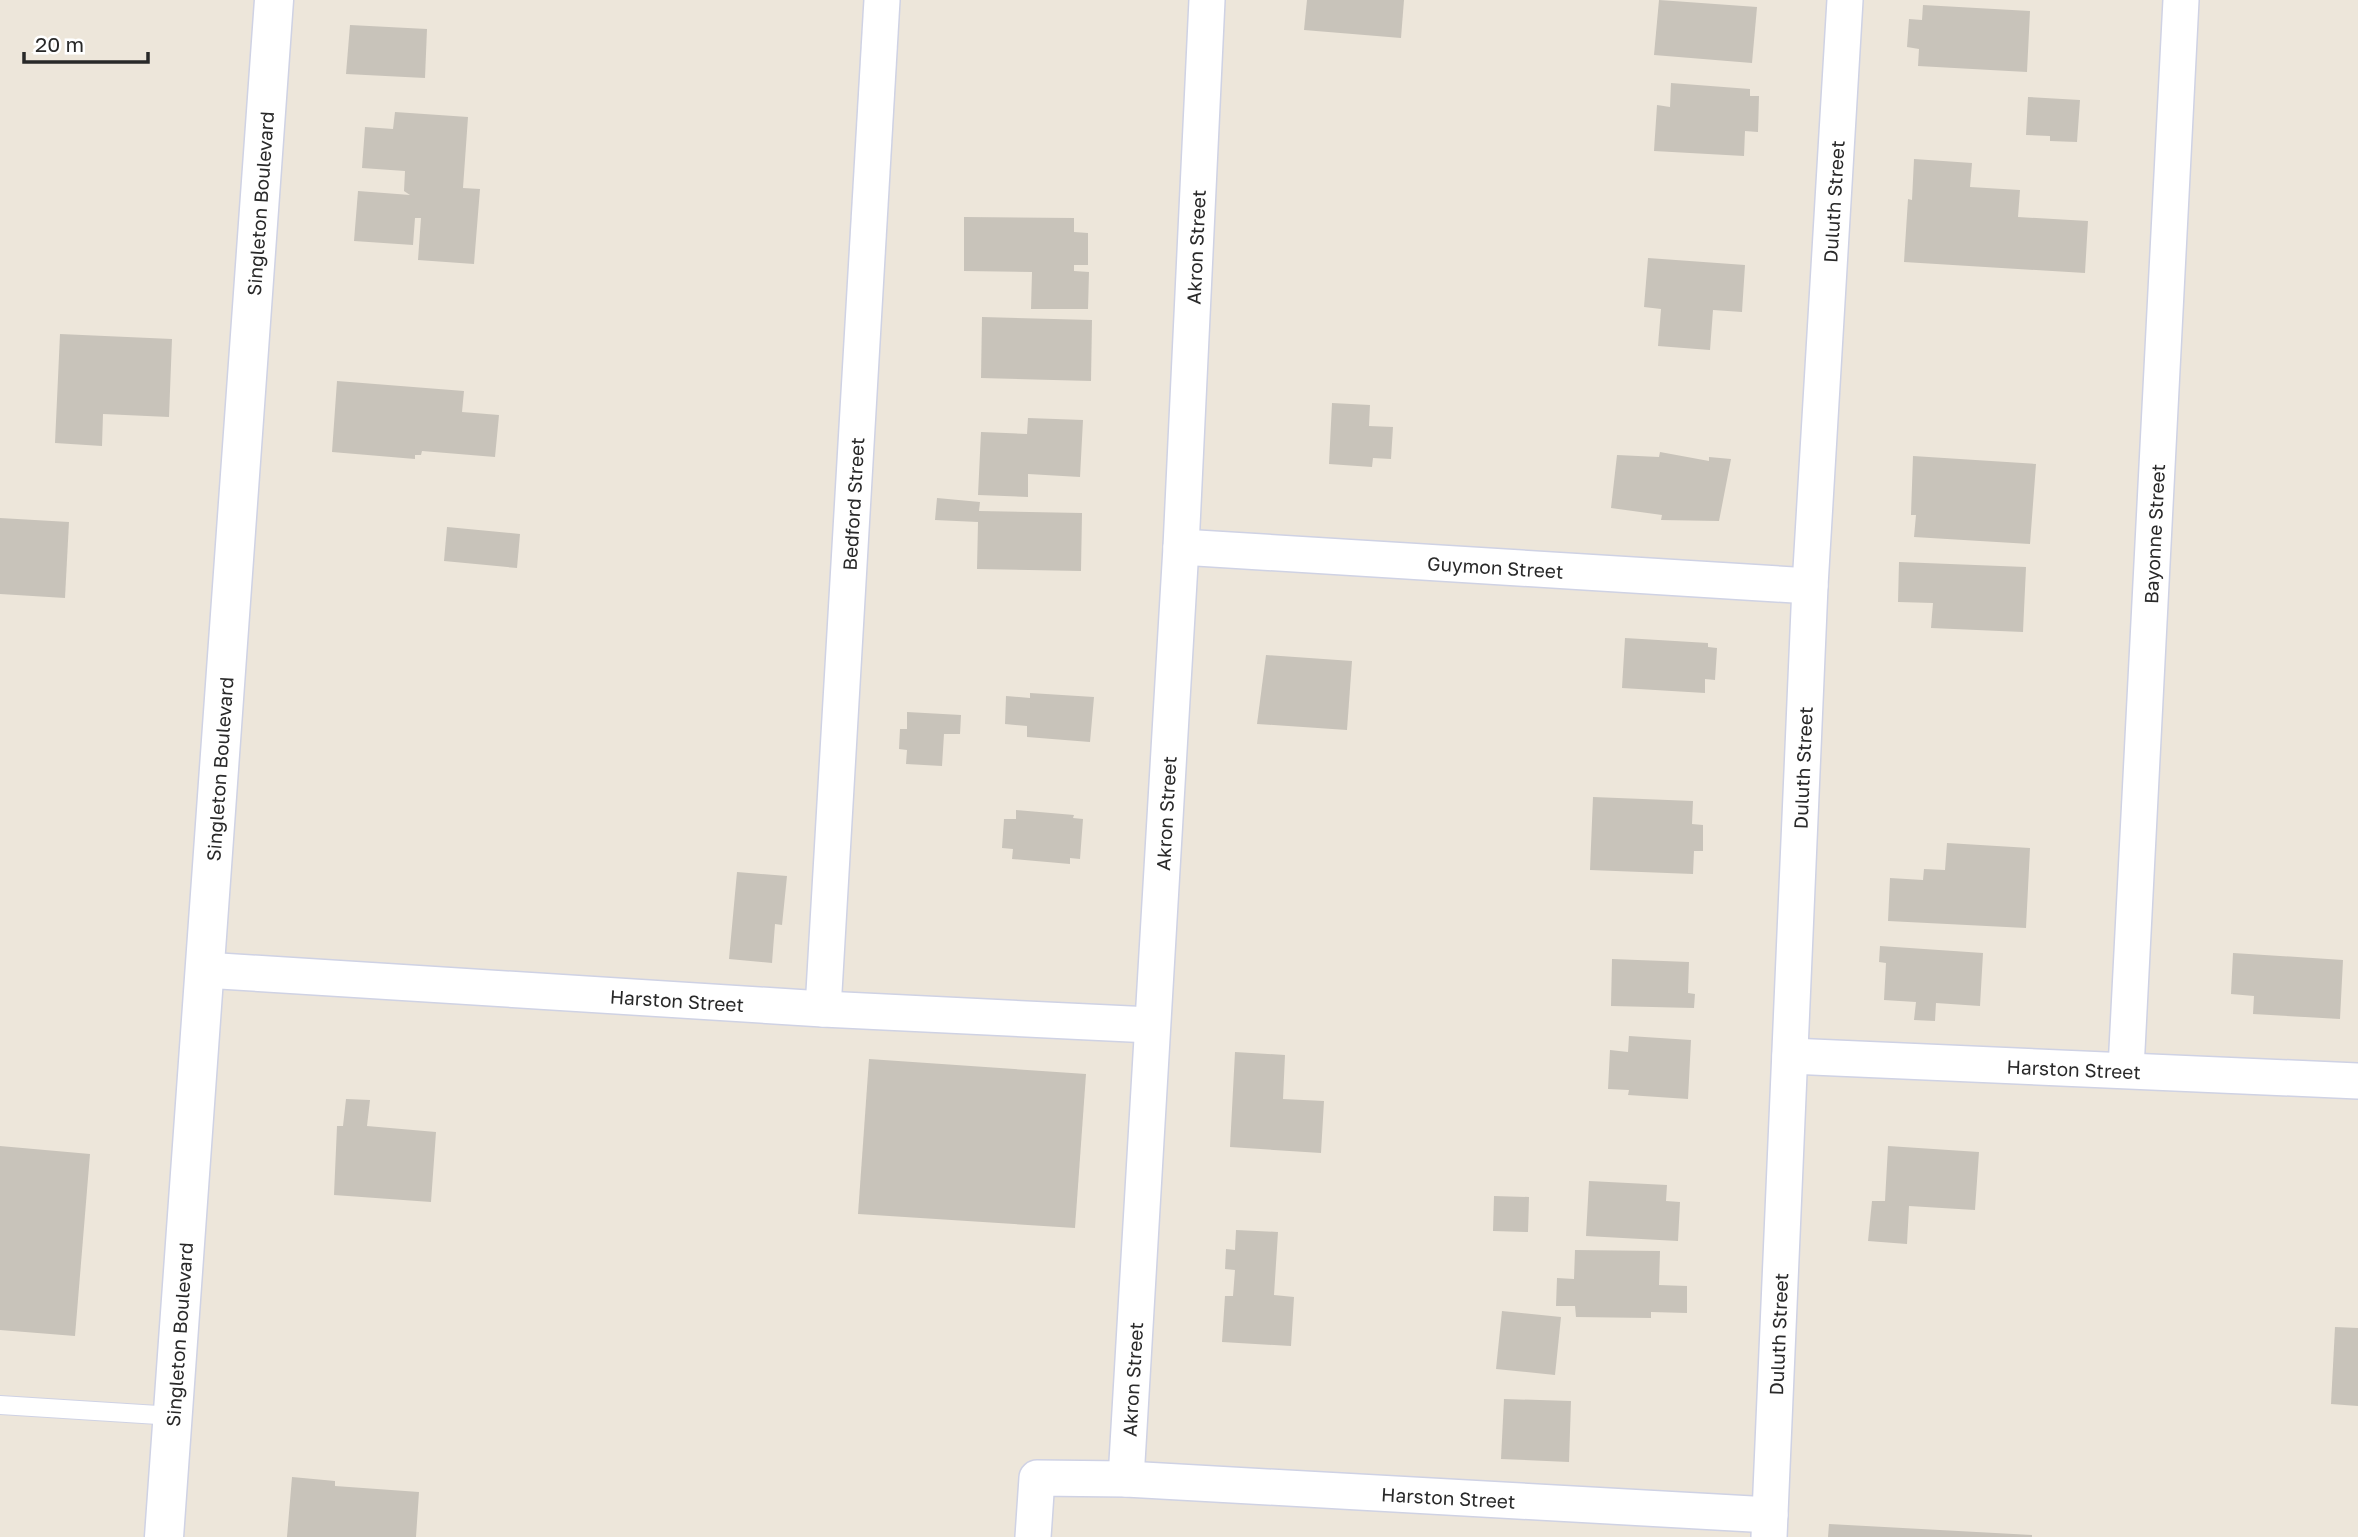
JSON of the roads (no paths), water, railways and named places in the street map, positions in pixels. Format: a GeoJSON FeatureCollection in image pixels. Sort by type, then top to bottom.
{"type":"FeatureCollection","features":[{"type":"Feature","properties":{"kind":"main road","name":"Singleton Boulevard"},"geometry":{"type":"LineString","coordinates":[[164,1537],[274,0]]}},
{"type":"Feature","properties":{"kind":"street","name":"Bedford Street"},"geometry":{"type":"LineString","coordinates":[[823,1009],[882,0]]}},
{"type":"Feature","properties":{"kind":"street","name":"Akron Street"},"geometry":{"type":"LineString","coordinates":[[1126,1479],[1181,547],[1207,0]]}},
{"type":"Feature","properties":{"kind":"street","name":"Duluth Street"},"geometry":{"type":"LineString","coordinates":[[1769,1526],[1810,586],[1845,0]]}},
{"type":"Feature","properties":{"kind":"street","name":"Bayonne Street"},"geometry":{"type":"LineString","coordinates":[[2126,1069],[2181,0]]}},
{"type":"Feature","properties":{"kind":"street","name":"Guymon Street"},"geometry":{"type":"LineString","coordinates":[[1181,547],[1810,586]]}},
{"type":"Feature","properties":{"kind":"street","name":"Harston Street"},"geometry":{"type":"LineString","coordinates":[[204,970],[823,1009],[1152,1025]]}},
{"type":"Feature","properties":{"kind":"street","name":"Harston Street"},"geometry":{"type":"LineString","coordinates":[[1790,1056],[2358,1081]]}},
{"type":"Feature","properties":{"kind":"street"},"geometry":{"type":"LineString","coordinates":[[1033,1537],[1037,1478],[1126,1479]]}},
{"type":"Feature","properties":{"kind":"street","name":"Harston Street"},"geometry":{"type":"LineString","coordinates":[[1126,1479],[1769,1526]]}},
{"type":"Feature","properties":{"kind":"lane"},"geometry":{"type":"LineString","coordinates":[[0,1405],[174,1416]]}}]}
